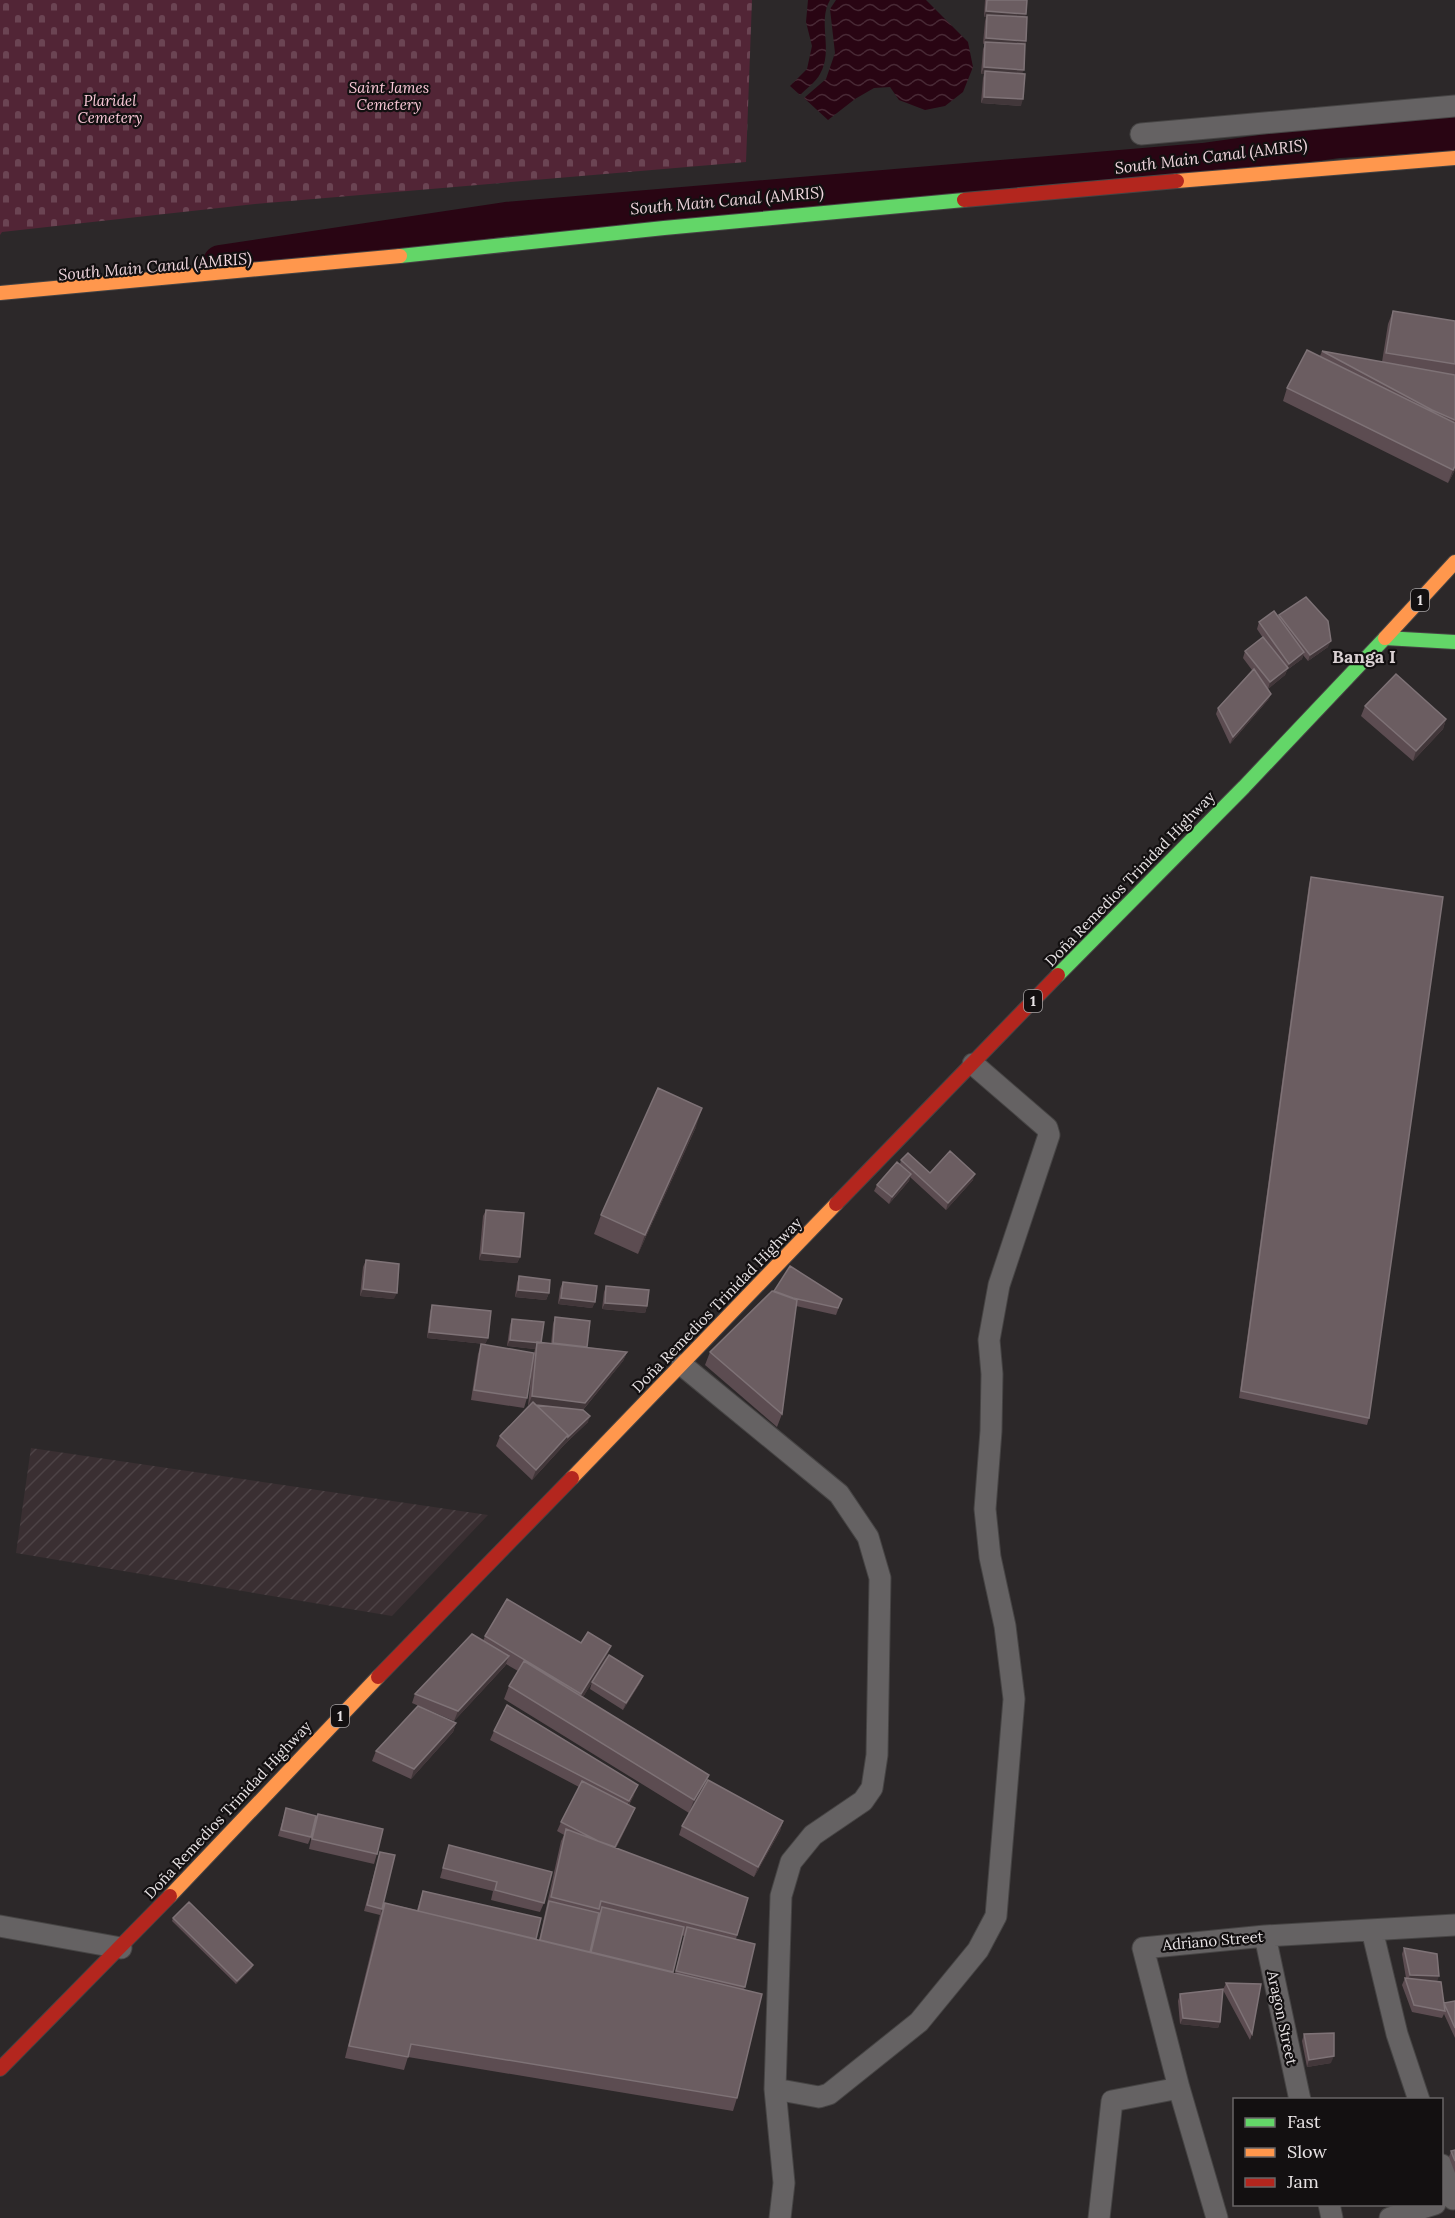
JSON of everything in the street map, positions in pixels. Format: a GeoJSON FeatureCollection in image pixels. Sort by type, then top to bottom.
{"type":"FeatureCollection","features":[{"type":"Feature","properties":{"kind":"main road"},"geometry":{"type":"LineString","coordinates":[[0,292],[286,268],[675,227],[1035,193],[1455,158]]}},
{"type":"Feature","properties":{"kind":"main road","name":"Doña Remedios Trinidad Highway"},"geometry":{"type":"LineString","coordinates":[[0,2070],[121,1948],[332,1724],[682,1365],[994,1040],[1244,787],[1455,562]]}},
{"type":"Feature","properties":{"kind":"main road"},"geometry":{"type":"LineString","coordinates":[[1385,638],[1455,642]]}},
{"type":"Feature","properties":{"kind":"street"},"geometry":{"type":"LineString","coordinates":[[1141,134],[1455,106]]}},
{"type":"Feature","properties":{"kind":"street"},"geometry":{"type":"LineString","coordinates":[[776,2089],[819,2097],[829,2094],[919,2022],[978,1950],[996,1916],[1014,1699],[1005,1626],[990,1557],[985,1509],[992,1431],[992,1374],[989,1340],[999,1285],[1049,1135],[1047,1128],[973,1064]]}},
{"type":"Feature","properties":{"kind":"street"},"geometry":{"type":"LineString","coordinates":[[682,1365],[839,1494],[868,1537],[880,1578],[877,1755],[872,1788],[863,1801],[813,1835],[790,1862],[782,1896],[776,2089],[784,2183],[780,2218]]}},
{"type":"Feature","properties":{"kind":"street","name":"Adriano Street"},"geometry":{"type":"LineString","coordinates":[[1217,2218],[1179,2088],[1143,1948],[1265,1936],[1455,1925]]}},
{"type":"Feature","properties":{"kind":"street"},"geometry":{"type":"LineString","coordinates":[[0,1926],[121,1948]]}},
{"type":"Feature","properties":{"kind":"street"},"geometry":{"type":"LineString","coordinates":[[1372,1930],[1397,2034],[1418,2098]]}},
{"type":"Feature","properties":{"kind":"street","name":"Aragon Street"},"geometry":{"type":"LineString","coordinates":[[1265,1936],[1300,2098]]}},
{"type":"Feature","properties":{"kind":"street"},"geometry":{"type":"LineString","coordinates":[[1099,2218],[1112,2101],[1179,2088]]}},
{"type":"Feature","properties":{"kind":"street"},"geometry":{"type":"LineString","coordinates":[[1443,2174],[1446,2201]]}},
{"type":"Feature","properties":{"kind":"street"},"geometry":{"type":"LineString","coordinates":[[1390,2218],[1430,2206]]}},
{"type":"Feature","properties":{"kind":"shaded area"},"geometry":{"type":"Polygon","coordinates":[[[31,1448],[488,1515],[392,1616],[16,1553],[31,1448]]]}},
{"type":"Feature","properties":{"kind":"green space"},"geometry":{"type":"Polygon","coordinates":[[[0,0],[752,0],[746,162],[255,204],[2,232],[0,235],[0,0]]]}},
{"type":"Feature","properties":{"kind":"water"},"geometry":{"type":"Polygon","coordinates":[[[808,0],[830,0],[825,17],[826,55],[818,77],[800,95],[790,86],[807,69],[812,46],[806,22],[808,0]]]}},
{"type":"Feature","properties":{"kind":"water"},"geometry":{"type":"Polygon","coordinates":[[[836,0],[926,0],[968,42],[973,67],[963,92],[945,106],[925,110],[899,100],[890,87],[874,88],[855,99],[828,120],[804,98],[826,79],[835,53],[830,9],[836,0]]]}},
{"type":"Feature","properties":{"kind":"building"},"geometry":{"type":"Polygon","coordinates":[[[987,0],[1027,0],[1026,14],[986,11],[987,0]]]}},
{"type":"Feature","properties":{"kind":"building"},"geometry":{"type":"Polygon","coordinates":[[[987,15],[1027,17],[1026,41],[986,38],[987,15]]]}},
{"type":"Feature","properties":{"kind":"building"},"geometry":{"type":"Polygon","coordinates":[[[985,42],[1025,44],[1024,70],[984,67],[985,42]]]}},
{"type":"Feature","properties":{"kind":"building"},"geometry":{"type":"Polygon","coordinates":[[[985,71],[1025,74],[1023,99],[984,97],[985,71]]]}},
{"type":"Feature","properties":{"kind":"building"},"geometry":{"type":"Polygon","coordinates":[[[1393,311],[1455,321],[1455,364],[1386,353],[1393,311]]]}},
{"type":"Feature","properties":{"kind":"building"},"geometry":{"type":"Polygon","coordinates":[[[1307,350],[1455,423],[1455,466],[1453,470],[1287,388],[1307,350]]]}},
{"type":"Feature","properties":{"kind":"building"},"geometry":{"type":"Polygon","coordinates":[[[1322,351],[1455,375],[1455,420],[1432,410],[1322,351]]]}},
{"type":"Feature","properties":{"kind":"building"},"geometry":{"type":"Polygon","coordinates":[[[1306,597],[1328,621],[1331,641],[1310,655],[1279,615],[1306,597]]]}},
{"type":"Feature","properties":{"kind":"building"},"geometry":{"type":"Polygon","coordinates":[[[1274,611],[1304,652],[1289,664],[1259,622],[1274,611]]]}},
{"type":"Feature","properties":{"kind":"building"},"geometry":{"type":"Polygon","coordinates":[[[1263,637],[1288,668],[1270,682],[1245,651],[1263,637]]]}},
{"type":"Feature","properties":{"kind":"building"},"geometry":{"type":"Polygon","coordinates":[[[1254,669],[1271,694],[1233,737],[1218,708],[1254,669]]]}},
{"type":"Feature","properties":{"kind":"building"},"geometry":{"type":"Polygon","coordinates":[[[1396,674],[1446,719],[1416,751],[1365,706],[1396,674]]]}},
{"type":"Feature","properties":{"kind":"building"},"geometry":{"type":"Polygon","coordinates":[[[1311,877],[1443,897],[1369,1418],[1241,1391],[1311,877]]]}},
{"type":"Feature","properties":{"kind":"building"},"geometry":{"type":"Polygon","coordinates":[[[658,1088],[702,1108],[645,1235],[601,1215],[658,1088]]]}},
{"type":"Feature","properties":{"kind":"building"},"geometry":{"type":"Polygon","coordinates":[[[950,1151],[975,1174],[948,1203],[901,1160],[908,1153],[930,1173],[950,1151]]]}},
{"type":"Feature","properties":{"kind":"building"},"geometry":{"type":"Polygon","coordinates":[[[897,1162],[911,1174],[892,1197],[877,1185],[897,1162]]]}},
{"type":"Feature","properties":{"kind":"building"},"geometry":{"type":"Polygon","coordinates":[[[486,1210],[524,1213],[520,1257],[482,1253],[486,1210]]]}},
{"type":"Feature","properties":{"kind":"building"},"geometry":{"type":"Polygon","coordinates":[[[366,1260],[399,1264],[397,1293],[363,1289],[366,1260]]]}},
{"type":"Feature","properties":{"kind":"building"},"geometry":{"type":"Polygon","coordinates":[[[790,1266],[842,1299],[838,1308],[793,1298],[774,1291],[790,1266]]]}},
{"type":"Feature","properties":{"kind":"building"},"geometry":{"type":"Polygon","coordinates":[[[519,1276],[550,1280],[549,1293],[518,1290],[519,1276]]]}},
{"type":"Feature","properties":{"kind":"building"},"geometry":{"type":"Polygon","coordinates":[[[563,1282],[597,1286],[595,1302],[561,1298],[563,1282]]]}},
{"type":"Feature","properties":{"kind":"building"},"geometry":{"type":"Polygon","coordinates":[[[606,1286],[649,1290],[647,1306],[605,1303],[606,1286]]]}},
{"type":"Feature","properties":{"kind":"building"},"geometry":{"type":"Polygon","coordinates":[[[772,1291],[797,1300],[782,1414],[710,1352],[772,1291]]]}},
{"type":"Feature","properties":{"kind":"building"},"geometry":{"type":"Polygon","coordinates":[[[432,1305],[491,1311],[488,1338],[429,1332],[432,1305]]]}},
{"type":"Feature","properties":{"kind":"building"},"geometry":{"type":"Polygon","coordinates":[[[555,1317],[590,1321],[587,1347],[553,1343],[555,1317]]]}},
{"type":"Feature","properties":{"kind":"building"},"geometry":{"type":"Polygon","coordinates":[[[512,1319],[544,1322],[541,1343],[510,1340],[512,1319]]]}},
{"type":"Feature","properties":{"kind":"building"},"geometry":{"type":"Polygon","coordinates":[[[537,1342],[627,1352],[585,1403],[532,1396],[537,1342]]]}},
{"type":"Feature","properties":{"kind":"building"},"geometry":{"type":"Polygon","coordinates":[[[481,1344],[534,1353],[527,1398],[474,1390],[481,1344]]]}},
{"type":"Feature","properties":{"kind":"building"},"geometry":{"type":"Polygon","coordinates":[[[533,1402],[568,1435],[536,1470],[500,1436],[533,1402]]]}},
{"type":"Feature","properties":{"kind":"building"},"geometry":{"type":"Polygon","coordinates":[[[536,1405],[583,1410],[590,1416],[568,1437],[536,1405]]]}},
{"type":"Feature","properties":{"kind":"building"},"geometry":{"type":"Polygon","coordinates":[[[507,1599],[581,1643],[588,1632],[611,1646],[581,1694],[485,1636],[507,1599]]]}},
{"type":"Feature","properties":{"kind":"building"},"geometry":{"type":"Polygon","coordinates":[[[472,1634],[509,1656],[458,1711],[415,1694],[472,1634]]]}},
{"type":"Feature","properties":{"kind":"building"},"geometry":{"type":"Polygon","coordinates":[[[609,1655],[643,1676],[626,1703],[592,1682],[609,1655]]]}},
{"type":"Feature","properties":{"kind":"building"},"geometry":{"type":"Polygon","coordinates":[[[524,1661],[709,1775],[694,1800],[509,1686],[524,1661]]]}},
{"type":"Feature","properties":{"kind":"building"},"geometry":{"type":"Polygon","coordinates":[[[507,1705],[638,1785],[629,1801],[494,1731],[507,1705]]]}},
{"type":"Feature","properties":{"kind":"building"},"geometry":{"type":"Polygon","coordinates":[[[418,1706],[456,1723],[414,1769],[376,1751],[418,1706]]]}},
{"type":"Feature","properties":{"kind":"building"},"geometry":{"type":"Polygon","coordinates":[[[708,1780],[783,1821],[758,1867],[682,1826],[708,1780]]]}},
{"type":"Feature","properties":{"kind":"building"},"geometry":{"type":"Polygon","coordinates":[[[582,1781],[635,1808],[615,1847],[561,1822],[582,1781]]]}},
{"type":"Feature","properties":{"kind":"building"},"geometry":{"type":"Polygon","coordinates":[[[286,1808],[316,1816],[311,1837],[281,1830],[286,1808]]]}},
{"type":"Feature","properties":{"kind":"building"},"geometry":{"type":"Polygon","coordinates":[[[318,1814],[383,1829],[377,1854],[312,1839],[318,1814]]]}},
{"type":"Feature","properties":{"kind":"building"},"geometry":{"type":"Polygon","coordinates":[[[566,1829],[748,1898],[737,1935],[601,1901],[599,1909],[551,1897],[566,1829]]]}},
{"type":"Feature","properties":{"kind":"building"},"geometry":{"type":"Polygon","coordinates":[[[449,1845],[552,1872],[544,1903],[495,1890],[497,1882],[443,1868],[449,1845]]]}},
{"type":"Feature","properties":{"kind":"building"},"geometry":{"type":"Polygon","coordinates":[[[380,1852],[395,1855],[382,1909],[367,1905],[380,1852]]]}},
{"type":"Feature","properties":{"kind":"building"},"geometry":{"type":"Polygon","coordinates":[[[423,1891],[541,1918],[536,1939],[418,1911],[423,1891]]]}},
{"type":"Feature","properties":{"kind":"building"},"geometry":{"type":"Polygon","coordinates":[[[549,1901],[599,1913],[590,1952],[540,1940],[549,1901]]]}},
{"type":"Feature","properties":{"kind":"building"},"geometry":{"type":"Polygon","coordinates":[[[189,1902],[253,1965],[237,1981],[173,1918],[189,1902]]]}},
{"type":"Feature","properties":{"kind":"building"},"geometry":{"type":"Polygon","coordinates":[[[385,1903],[762,1994],[737,2098],[411,2044],[408,2057],[349,2046],[385,1903]]]}},
{"type":"Feature","properties":{"kind":"building"},"geometry":{"type":"Polygon","coordinates":[[[602,1907],[684,1927],[673,1972],[591,1952],[602,1907]]]}},
{"type":"Feature","properties":{"kind":"building"},"geometry":{"type":"Polygon","coordinates":[[[687,1927],[755,1944],[745,1987],[676,1971],[687,1927]]]}},
{"type":"Feature","properties":{"kind":"building"},"geometry":{"type":"Polygon","coordinates":[[[1404,1948],[1437,1954],[1439,1976],[1410,1975],[1404,1948]]]}},
{"type":"Feature","properties":{"kind":"building"},"geometry":{"type":"Polygon","coordinates":[[[1405,1978],[1441,1982],[1445,2011],[1414,2005],[1405,1978]]]}},
{"type":"Feature","properties":{"kind":"building"},"geometry":{"type":"Polygon","coordinates":[[[1226,1983],[1261,1984],[1252,2034],[1226,1983]]]}},
{"type":"Feature","properties":{"kind":"building"},"geometry":{"type":"Polygon","coordinates":[[[1223,1989],[1220,2022],[1183,2018],[1180,1994],[1223,1989]]]}},
{"type":"Feature","properties":{"kind":"building"},"geometry":{"type":"Polygon","coordinates":[[[1455,2001],[1455,2028],[1444,2003],[1455,2001]]]}},
{"type":"Feature","properties":{"kind":"building"},"geometry":{"type":"Polygon","coordinates":[[[1334,2033],[1334,2056],[1309,2060],[1304,2034],[1334,2033]]]}},
{"type":"Feature","properties":{"kind":"waterway","name":"South Main Canal (AMRIS)"},"geometry":{"type":"LineString","coordinates":[[220,262],[506,219],[1203,160],[1339,141],[1455,134]]}},
{"type":"Feature","properties":{"kind":"traffic: fast"},"geometry":{"type":"LineString","coordinates":[[400,256],[964,200]]}},
{"type":"Feature","properties":{"kind":"traffic: fast"},"geometry":{"type":"LineString","coordinates":[[1058,975],[1244,787],[1385,638],[1455,642]]}},
{"type":"Feature","properties":{"kind":"traffic: slow"},"geometry":{"type":"LineString","coordinates":[[1177,181],[1455,158]]}},
{"type":"Feature","properties":{"kind":"traffic: slow"},"geometry":{"type":"LineString","coordinates":[[0,293],[400,256]]}},
{"type":"Feature","properties":{"kind":"traffic: slow"},"geometry":{"type":"LineString","coordinates":[[1385,638],[1455,562]]}},
{"type":"Feature","properties":{"kind":"traffic: slow"},"geometry":{"type":"LineString","coordinates":[[572,1478],[836,1204]]}},
{"type":"Feature","properties":{"kind":"traffic: slow"},"geometry":{"type":"LineString","coordinates":[[170,1896],[378,1677]]}},
{"type":"Feature","properties":{"kind":"traffic: jam"},"geometry":{"type":"LineString","coordinates":[[964,200],[1177,181]]}},
{"type":"Feature","properties":{"kind":"traffic: jam"},"geometry":{"type":"LineString","coordinates":[[836,1204],[1058,975]]}},
{"type":"Feature","properties":{"kind":"traffic: jam"},"geometry":{"type":"LineString","coordinates":[[378,1677],[572,1478]]}},
{"type":"Feature","properties":{"kind":"traffic: jam"},"geometry":{"type":"LineString","coordinates":[[0,2069],[170,1896]]}},
{"type":"Feature","properties":{"kind":"district","name":"Banga I"},"geometry":{"type":"Point","coordinates":[1364,657]}},
{"type":"Feature","properties":{"kind":"park label","name":"Saint James Cemetery"},"geometry":{"type":"Point","coordinates":[389,96]}},
{"type":"Feature","properties":{"kind":"park label","name":"Plaridel Cemetery"},"geometry":{"type":"Point","coordinates":[110,110]}}]}
